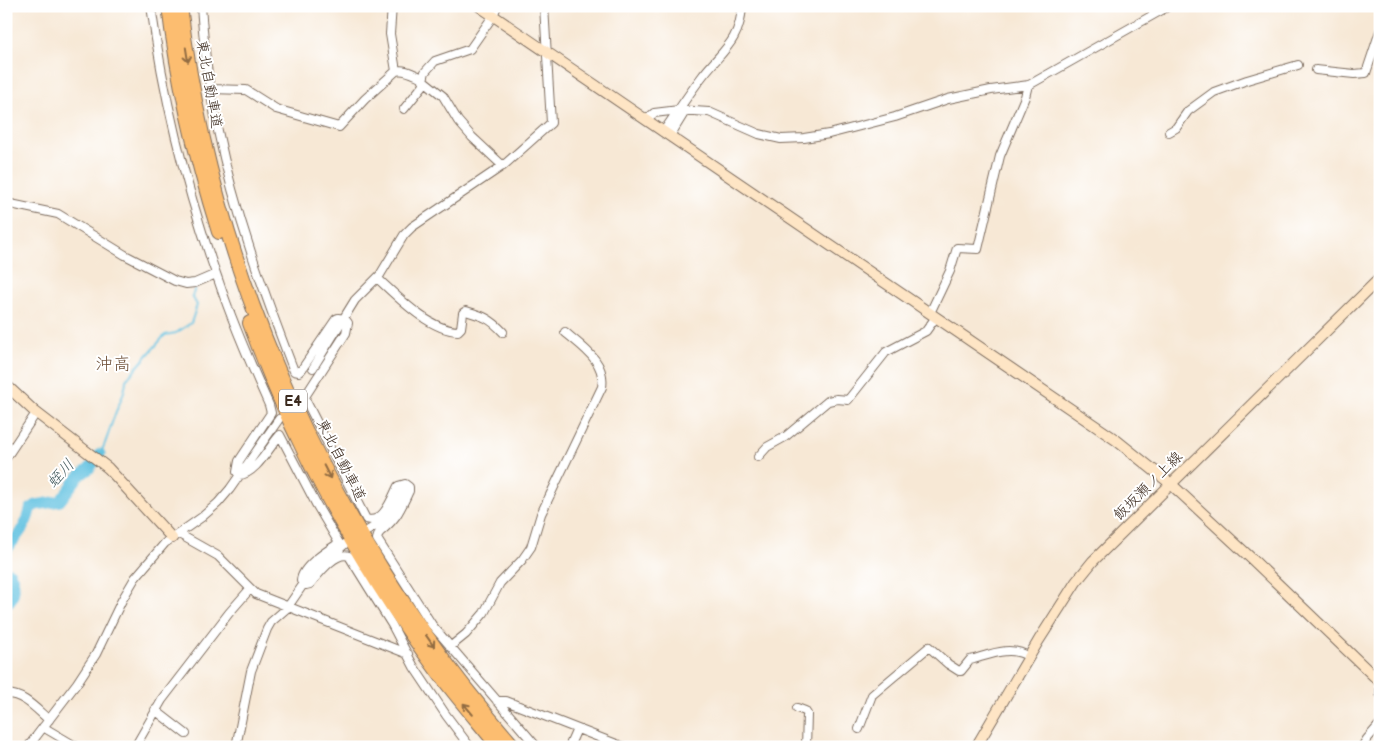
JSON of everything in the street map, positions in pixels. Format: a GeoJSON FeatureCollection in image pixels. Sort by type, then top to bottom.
{"type":"FeatureCollection","features":[{"type":"Feature","properties":{"kind":"highway","name":"東北自動車道"},"geometry":{"type":"LineString","coordinates":[[169,6],[190,125],[208,197],[255,336],[290,419],[328,497],[376,579],[437,670],[499,747]]}},
{"type":"Feature","properties":{"kind":"highway","name":"東北自動車道"},"geometry":{"type":"LineString","coordinates":[[180,6],[192,86],[203,140],[227,228],[260,323],[288,391],[336,490],[383,572],[452,671],[514,747]]}},
{"type":"Feature","properties":{"kind":"street"},"geometry":{"type":"LineString","coordinates":[[151,6],[163,80],[182,166],[216,274],[241,340],[269,405],[270,413],[239,461],[237,472],[239,475]]}},
{"type":"Feature","properties":{"kind":"street"},"geometry":{"type":"LineString","coordinates":[[201,6],[210,89],[226,163],[259,279],[294,371],[299,372],[302,369],[336,319],[345,319]]}},
{"type":"Feature","properties":{"kind":"street"},"geometry":{"type":"LineString","coordinates":[[392,6],[390,34],[396,71]]}},
{"type":"Feature","properties":{"kind":"street"},"geometry":{"type":"LineString","coordinates":[[479,6],[495,11],[546,51],[666,134],[1116,440],[1171,484],[1380,682]]}},
{"type":"Feature","properties":{"kind":"street"},"geometry":{"type":"LineString","coordinates":[[313,368],[356,300],[386,268],[404,235],[412,227],[503,166],[551,123],[544,6]]}},
{"type":"Feature","properties":{"kind":"street"},"geometry":{"type":"LineString","coordinates":[[666,134],[705,72],[735,36],[740,25],[742,6]]}},
{"type":"Feature","properties":{"kind":"street"},"geometry":{"type":"LineString","coordinates":[[646,120],[654,113],[682,110],[710,113],[759,134],[781,139],[804,138],[883,121],[948,99],[1028,85],[1039,81],[1169,6]]}},
{"type":"Feature","properties":{"kind":"street"},"geometry":{"type":"LineString","coordinates":[[404,109],[424,80],[425,72],[435,61],[470,49],[495,11]]}},
{"type":"Feature","properties":{"kind":"street"},"geometry":{"type":"LineString","coordinates":[[1316,70],[1354,74],[1366,73],[1380,31]]}},
{"type":"Feature","properties":{"kind":"street"},"geometry":{"type":"LineString","coordinates":[[1169,132],[1176,128],[1188,111],[1214,92],[1298,65]]}},
{"type":"Feature","properties":{"kind":"street"},"geometry":{"type":"LineString","coordinates":[[210,89],[246,90],[276,109],[339,127],[365,99],[396,71],[401,69],[424,80],[443,96],[463,127],[503,166]]}},
{"type":"Feature","properties":{"kind":"street"},"geometry":{"type":"LineString","coordinates":[[758,457],[767,448],[785,437],[828,402],[837,399],[848,400],[886,352],[926,331],[957,248],[978,249],[1000,156],[1025,97],[1028,85]]}},
{"type":"Feature","properties":{"kind":"street"},"geometry":{"type":"LineString","coordinates":[[6,203],[58,214],[125,255],[175,281],[186,284],[195,283],[216,274]]}},
{"type":"Feature","properties":{"kind":"street"},"geometry":{"type":"LineString","coordinates":[[377,278],[426,320],[458,331],[461,328],[463,313],[466,311],[487,318],[495,323],[503,332]]}},
{"type":"Feature","properties":{"kind":"street","name":"飯坂瀬ノ上線"},"geometry":{"type":"LineString","coordinates":[[976,747],[1076,582],[1093,561],[1380,278]]}},
{"type":"Feature","properties":{"kind":"street"},"geometry":{"type":"LineString","coordinates":[[345,319],[348,325],[346,333],[305,399],[366,519],[372,520],[381,515],[398,486],[406,484]]}},
{"type":"Feature","properties":{"kind":"street"},"geometry":{"type":"LineString","coordinates":[[450,647],[466,634],[484,613],[500,583],[522,560],[531,547],[544,509],[602,387],[602,377],[597,362],[565,332]]}},
{"type":"Feature","properties":{"kind":"street"},"geometry":{"type":"LineString","coordinates":[[6,385],[36,413],[108,468],[175,536],[218,556],[256,594],[287,608],[408,654]]}},
{"type":"Feature","properties":{"kind":"street"},"geometry":{"type":"LineString","coordinates":[[6,458],[36,413]]}},
{"type":"Feature","properties":{"kind":"street"},"geometry":{"type":"LineString","coordinates":[[28,747],[77,683],[96,654],[122,600],[135,578],[165,543],[218,504],[279,419]]}},
{"type":"Feature","properties":{"kind":"street"},"geometry":{"type":"LineString","coordinates":[[239,475],[247,474],[254,468],[280,435],[339,543],[322,554],[307,568],[301,576],[303,584]]}},
{"type":"Feature","properties":{"kind":"street"},"geometry":{"type":"LineString","coordinates":[[367,532],[390,516],[406,484]]}},
{"type":"Feature","properties":{"kind":"street"},"geometry":{"type":"LineString","coordinates":[[406,484],[409,490],[397,516],[393,522],[379,533],[378,540],[432,625],[537,747]]}},
{"type":"Feature","properties":{"kind":"street"},"geometry":{"type":"LineString","coordinates":[[236,747],[251,671],[261,642],[271,622],[287,608],[303,584],[318,567],[345,544]]}},
{"type":"Feature","properties":{"kind":"street"},"geometry":{"type":"LineString","coordinates":[[303,584],[310,584],[322,569],[339,556],[344,554],[349,556],[446,715],[470,747]]}},
{"type":"Feature","properties":{"kind":"street"},"geometry":{"type":"LineString","coordinates":[[135,747],[155,710],[250,588]]}},
{"type":"Feature","properties":{"kind":"street"},"geometry":{"type":"LineString","coordinates":[[859,729],[872,695],[929,647],[948,664],[960,671],[974,658],[1008,650],[1029,657]]}},
{"type":"Feature","properties":{"kind":"street"},"geometry":{"type":"LineString","coordinates":[[1380,687],[1380,694]]}},
{"type":"Feature","properties":{"kind":"street"},"geometry":{"type":"LineString","coordinates":[[6,694],[17,695],[32,704],[49,720]]}},
{"type":"Feature","properties":{"kind":"street"},"geometry":{"type":"LineString","coordinates":[[497,701],[506,701],[624,747]]}},
{"type":"Feature","properties":{"kind":"street"},"geometry":{"type":"LineString","coordinates":[[797,708],[805,710],[807,714],[806,747]]}},
{"type":"Feature","properties":{"kind":"street"},"geometry":{"type":"LineString","coordinates":[[155,710],[186,734]]}},
{"type":"Feature","properties":{"kind":"street"},"geometry":{"type":"LineString","coordinates":[[1362,747],[1380,724]]}},
{"type":"Feature","properties":{"kind":"street"},"geometry":{"type":"LineString","coordinates":[[43,727],[77,747]]}},
{"type":"Feature","properties":{"kind":"street"},"geometry":{"type":"LineString","coordinates":[[569,747],[577,729]]}},
{"type":"Feature","properties":{"kind":"waterway"},"geometry":{"type":"LineString","coordinates":[[100,454],[123,394],[126,380],[165,335],[176,333],[191,323],[197,305],[192,296],[195,289]]}},
{"type":"Feature","properties":{"kind":"waterway","name":"蛭川"},"geometry":{"type":"LineString","coordinates":[[6,551],[24,526],[30,509],[36,505],[60,501],[79,476],[89,469],[100,454]]}},
{"type":"Feature","properties":{"kind":"waterway","name":"蛭川"},"geometry":{"type":"LineString","coordinates":[[6,572],[10,573],[14,586],[12,598],[6,604]]}},
{"type":"Feature","properties":{"kind":"district","name":"沖高"},"geometry":{"type":"Point","coordinates":[113,364]}}]}
